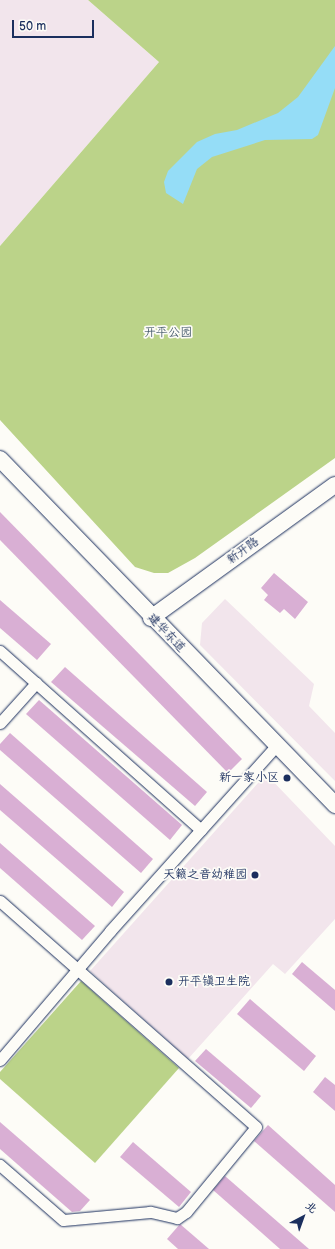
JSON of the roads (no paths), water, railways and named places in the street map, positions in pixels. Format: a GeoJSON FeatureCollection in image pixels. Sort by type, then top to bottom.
{"type":"FeatureCollection","features":[{"type":"Feature","properties":{"kind":"main road","name":"建华东道"},"geometry":{"type":"LineString","coordinates":[[0,459],[151,618],[335,805]]}},
{"type":"Feature","properties":{"kind":"main road","name":"新开路"},"geometry":{"type":"LineString","coordinates":[[151,618],[335,485]]}},
{"type":"Feature","properties":{"kind":"street"},"geometry":{"type":"LineString","coordinates":[[0,650],[200,830]]}},
{"type":"Feature","properties":{"kind":"street"},"geometry":{"type":"LineString","coordinates":[[0,723],[36,683]]}},
{"type":"Feature","properties":{"kind":"street"},"geometry":{"type":"LineString","coordinates":[[0,1060],[79,971],[110,932],[276,746]]}},
{"type":"Feature","properties":{"kind":"street"},"geometry":{"type":"LineString","coordinates":[[0,901],[256,1127],[186,1212],[177,1218],[150,1212],[62,1220],[0,1165]]}},
{"type":"Feature","properties":{"kind":"water"},"geometry":{"type":"Polygon","coordinates":[[[335,46],[335,88],[318,135],[312,139],[265,140],[212,157],[197,169],[183,204],[166,193],[164,182],[168,171],[197,142],[215,134],[237,130],[278,113],[298,97],[335,46]]]}},
{"type":"Feature","properties":{"kind":"place","name":"新一家小区"},"geometry":{"type":"Point","coordinates":[287,778]}},
{"type":"Feature","properties":{"kind":"place","name":"天籁之音幼稚园"},"geometry":{"type":"Point","coordinates":[255,875]}},
{"type":"Feature","properties":{"kind":"place","name":"开平镇卫生院"},"geometry":{"type":"Point","coordinates":[169,982]}},
{"type":"Feature","properties":{"kind":"park label","name":"开平公园"},"geometry":{"type":"Point","coordinates":[168,333]}}]}
